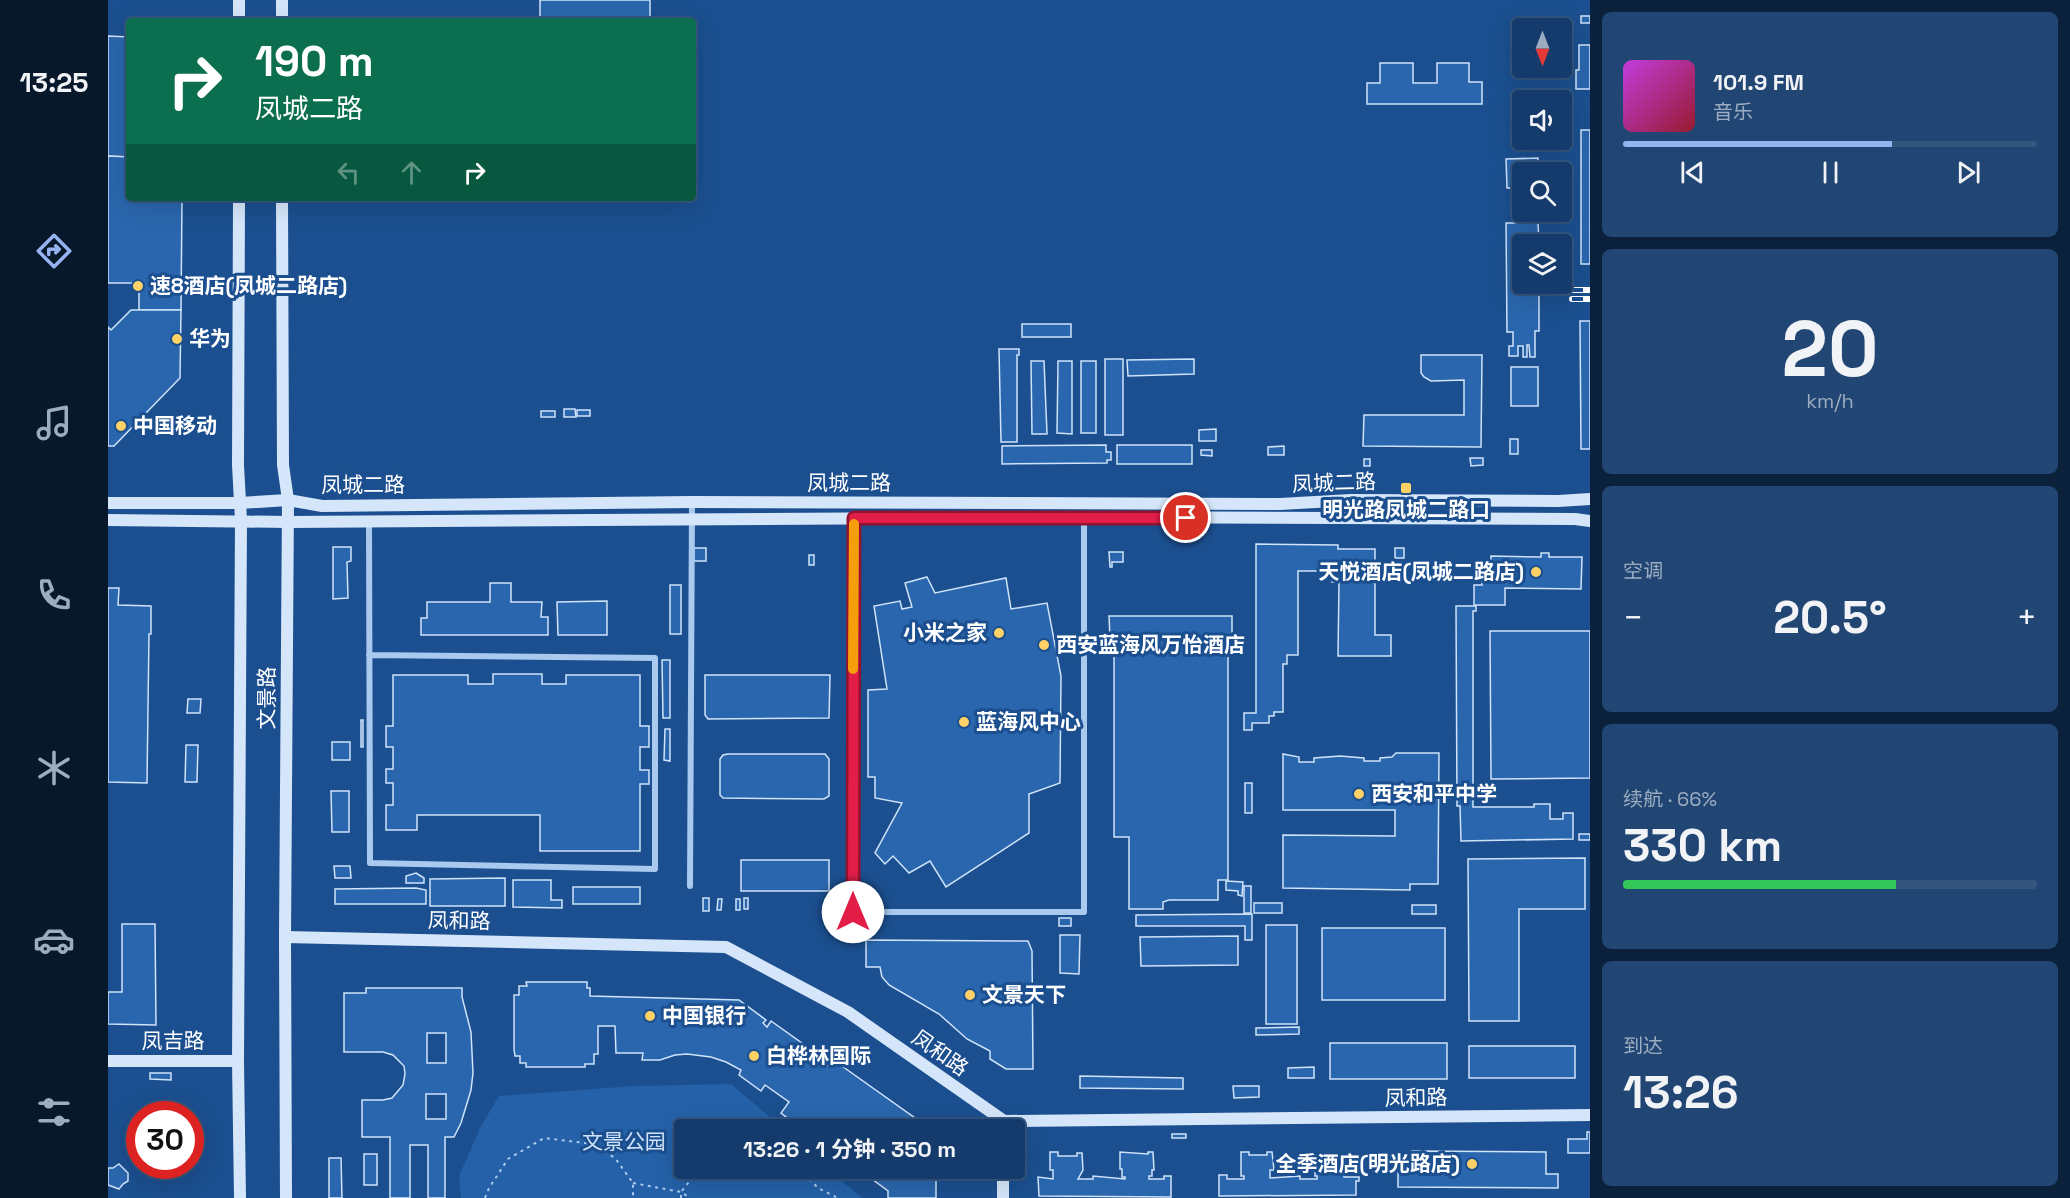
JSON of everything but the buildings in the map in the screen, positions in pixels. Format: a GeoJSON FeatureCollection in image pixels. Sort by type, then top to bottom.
{"type":"FeatureCollection","features":[{"type":"Feature","properties":{"kind":"main road"},"geometry":{"type":"LineString","coordinates":[[239,0],[239,18]]}},
{"type":"Feature","properties":{"kind":"main road"},"geometry":{"type":"LineString","coordinates":[[282,0],[282,18]]}},
{"type":"Feature","properties":{"kind":"main road","name":"文景路"},"geometry":{"type":"LineString","coordinates":[[239,201],[241,520],[238,1061],[240,1198]]}},
{"type":"Feature","properties":{"kind":"main road","name":"文景路"},"geometry":{"type":"LineString","coordinates":[[282,201],[283,465],[288,500],[286,1198]]}},
{"type":"Feature","properties":{"kind":"main road","name":"凤城二路"},"geometry":{"type":"LineString","coordinates":[[108,503],[240,503],[288,500],[322,506],[692,502],[1280,504],[1351,500],[1558,501],[1590,499]]}},
{"type":"Feature","properties":{"kind":"main road","name":"凤城二路"},"geometry":{"type":"LineString","coordinates":[[108,520],[369,522],[1084,517],[1590,521]]}},
{"type":"Feature","properties":{"kind":"main road","name":"凤和路"},"geometry":{"type":"LineString","coordinates":[[285,937],[726,947],[848,1012],[996,1119]]}},
{"type":"Feature","properties":{"kind":"main road","name":"凤吉路"},"geometry":{"type":"LineString","coordinates":[[108,1061],[238,1061]]}},
{"type":"Feature","properties":{"kind":"main road","name":"凤和路"},"geometry":{"type":"LineString","coordinates":[[1025,1125],[1590,1115]]}},
{"type":"Feature","properties":{"kind":"main road"},"geometry":{"type":"LineString","coordinates":[[1003,1179],[1003,1198]]}},
{"type":"Feature","properties":{"kind":"street"},"geometry":{"type":"LineString","coordinates":[[690,886],[692,502]]}},
{"type":"Feature","properties":{"kind":"street"},"geometry":{"type":"LineString","coordinates":[[854,518],[853,912],[1084,912],[1084,517]]}},
{"type":"Feature","properties":{"kind":"street"},"geometry":{"type":"LineString","coordinates":[[369,522],[369,656],[370,863],[655,869],[655,658],[369,656]]}},
{"type":"Feature","properties":{"kind":"path"},"geometry":{"type":"LineString","coordinates":[[485,1198],[508,1159],[544,1138],[592,1143],[615,1158],[633,1183],[633,1198]]}},
{"type":"Feature","properties":{"kind":"path"},"geometry":{"type":"LineString","coordinates":[[681,1198],[681,1192],[691,1179]]}},
{"type":"Feature","properties":{"kind":"path"},"geometry":{"type":"LineString","coordinates":[[809,1179],[818,1188],[838,1198]]}},
{"type":"Feature","properties":{"kind":"path"},"geometry":{"type":"LineString","coordinates":[[633,1183],[681,1192],[690,1198]]}},
{"type":"Feature","properties":{"kind":"green space","name":"文景公园"},"geometry":{"type":"Polygon","coordinates":[[[731,1084],[772,1119],[674,1119],[674,1179],[840,1179],[862,1198],[461,1198],[459,1176],[481,1126],[499,1096],[634,1086],[731,1084]]]}},
{"type":"Feature","properties":{"kind":"railway"},"geometry":{"type":"LineString","coordinates":[[1572,290],[1590,290]]}},
{"type":"Feature","properties":{"kind":"railway"},"geometry":{"type":"LineString","coordinates":[[1572,299],[1590,299]]}},
{"type":"Feature","properties":{"kind":"slow traffic"},"geometry":{"type":"LineString","coordinates":[[853,669],[854,524]]}},
{"type":"Feature","properties":{"kind":"place","name":"速8酒店(凤城二路店)"},"geometry":{"type":"Point","coordinates":[138,286]}},
{"type":"Feature","properties":{"kind":"place","name":"华为"},"geometry":{"type":"Point","coordinates":[177,339]}},
{"type":"Feature","properties":{"kind":"place","name":"中国移动"},"geometry":{"type":"Point","coordinates":[121,426]}},
{"type":"Feature","properties":{"kind":"place","name":"明光路凤城二路口"},"geometry":{"type":"Point","coordinates":[1406,488]}},
{"type":"Feature","properties":{"kind":"place","name":"天悦酒店(凤城二路店)"},"geometry":{"type":"Point","coordinates":[1536,572]}},
{"type":"Feature","properties":{"kind":"place","name":"小米之家"},"geometry":{"type":"Point","coordinates":[999,633]}},
{"type":"Feature","properties":{"kind":"place","name":"西安蓝海风万怡酒店"},"geometry":{"type":"Point","coordinates":[1044,645]}},
{"type":"Feature","properties":{"kind":"place","name":"蓝海风中心"},"geometry":{"type":"Point","coordinates":[964,722]}},
{"type":"Feature","properties":{"kind":"place","name":"西安和平中学"},"geometry":{"type":"Point","coordinates":[1359,794]}},
{"type":"Feature","properties":{"kind":"place","name":"文景天下"},"geometry":{"type":"Point","coordinates":[970,995]}},
{"type":"Feature","properties":{"kind":"place","name":"中国银行"},"geometry":{"type":"Point","coordinates":[650,1016]}},
{"type":"Feature","properties":{"kind":"place","name":"白桦林国际"},"geometry":{"type":"Point","coordinates":[754,1056]}},
{"type":"Feature","properties":{"kind":"place","name":"全季酒店(明光路店)"},"geometry":{"type":"Point","coordinates":[1472,1164]}},
{"type":"Feature","properties":{"kind":"route"},"geometry":{"type":"LineString","coordinates":[[853,912],[854,518],[1186,518]]}}]}
